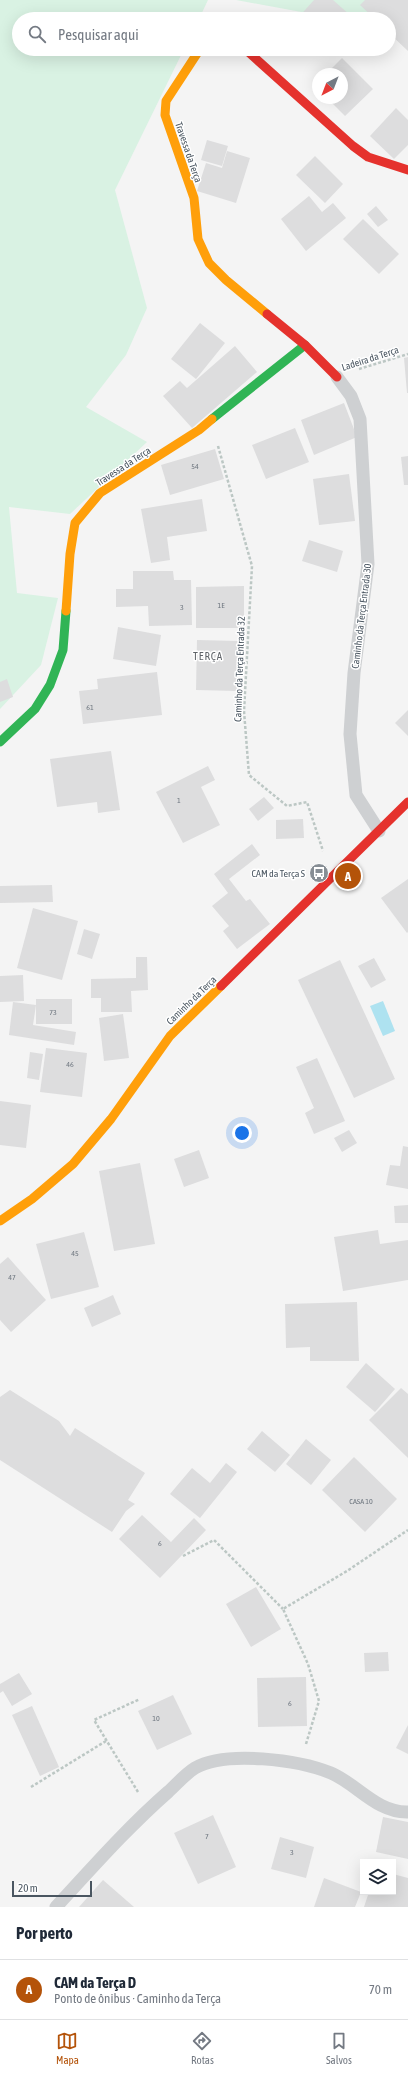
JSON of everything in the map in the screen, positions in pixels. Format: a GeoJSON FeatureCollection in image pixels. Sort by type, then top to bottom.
{"type":"FeatureCollection","features":[{"type":"Feature","properties":{"kind":"street","name":"Travessa da Terça"},"geometry":{"type":"LineString","coordinates":[[195,56],[166,100],[165,115],[194,198],[198,239],[209,263],[226,280],[305,345],[337,377]]}},
{"type":"Feature","properties":{"kind":"street"},"geometry":{"type":"LineString","coordinates":[[252,56],[353,146],[368,157],[408,170]]}},
{"type":"Feature","properties":{"kind":"street","name":"Travessa da Terça"},"geometry":{"type":"LineString","coordinates":[[0,742],[35,710],[50,685],[63,650],[70,554],[75,522],[100,493],[210,421],[305,345]]}},
{"type":"Feature","properties":{"kind":"street","name":"Caminho da Terça"},"geometry":{"type":"LineString","coordinates":[[0,1221],[32,1199],[73,1164],[111,1119],[170,1036],[408,802]]}},
{"type":"Feature","properties":{"kind":"lane","name":"Caminho da Terça Entrada 30"},"geometry":{"type":"LineString","coordinates":[[337,377],[351,396],[360,419],[368,564],[354,673],[350,734],[356,795],[379,831]]}},
{"type":"Feature","properties":{"kind":"lane"},"geometry":{"type":"LineString","coordinates":[[56,1907],[148,1809],[195,1768],[222,1759],[242,1757],[288,1762],[331,1773],[380,1805],[400,1812],[408,1812]]}},
{"type":"Feature","properties":{"kind":"path","name":"Ladeira da Terça"},"geometry":{"type":"LineString","coordinates":[[337,377],[394,357],[408,354]]}},
{"type":"Feature","properties":{"kind":"path","name":"Caminho da Terça Entrada 32"},"geometry":{"type":"LineString","coordinates":[[210,421],[252,566],[244,711],[249,775],[287,806],[307,802],[331,878]]}},
{"type":"Feature","properties":{"kind":"path"},"geometry":{"type":"LineString","coordinates":[[284,1609],[347,1571],[408,1530]]}},
{"type":"Feature","properties":{"kind":"path"},"geometry":{"type":"LineString","coordinates":[[183,1556],[214,1540],[284,1609],[308,1664],[319,1701],[308,1743],[299,1745]]}},
{"type":"Feature","properties":{"kind":"path"},"geometry":{"type":"LineString","coordinates":[[140,1699],[94,1720],[148,1809]]}},
{"type":"Feature","properties":{"kind":"path"},"geometry":{"type":"LineString","coordinates":[[31,1787],[106,1741]]}},
{"type":"Feature","properties":{"kind":"green space"},"geometry":{"type":"Polygon","coordinates":[[[0,0],[208,0],[202,12],[12,12],[12,56],[181,56],[115,190],[147,308],[126,355],[86,407],[147,442],[70,514],[9,507],[17,593],[58,598],[41,665],[0,709],[0,0]]]}},
{"type":"Feature","properties":{"kind":"green space"},"geometry":{"type":"Polygon","coordinates":[[[236,0],[408,0],[396,12],[301,12],[236,0]]]}},
{"type":"Feature","properties":{"kind":"water"},"geometry":{"type":"Polygon","coordinates":[[[383,1001],[395,1031],[383,1036],[370,1006],[383,1001]]]}},
{"type":"Feature","properties":{"kind":"building"},"geometry":{"type":"Polygon","coordinates":[[[314,0],[333,0],[346,12],[303,12],[314,0]]]}},
{"type":"Feature","properties":{"kind":"building"},"geometry":{"type":"Polygon","coordinates":[[[365,0],[408,0],[408,51],[396,40],[396,12],[368,12],[360,5],[365,0]]]}},
{"type":"Feature","properties":{"kind":"building"},"geometry":{"type":"Polygon","coordinates":[[[342,58],[373,89],[345,116],[333,104],[348,104],[348,68],[332,68],[342,58]]]}},
{"type":"Feature","properties":{"kind":"building"},"geometry":{"type":"Polygon","coordinates":[[[396,108],[408,120],[408,145],[394,159],[370,136],[396,108]]]}},
{"type":"Feature","properties":{"kind":"building"},"geometry":{"type":"Polygon","coordinates":[[[207,140],[228,146],[222,166],[201,160],[207,140]]]}},
{"type":"Feature","properties":{"kind":"building"},"geometry":{"type":"Polygon","coordinates":[[[227,151],[250,158],[236,203],[197,191],[206,163],[222,168],[227,151]]]}},
{"type":"Feature","properties":{"kind":"building"},"geometry":{"type":"Polygon","coordinates":[[[315,156],[343,184],[325,203],[296,175],[315,156]]]}},
{"type":"Feature","properties":{"kind":"building"},"geometry":{"type":"Polygon","coordinates":[[[309,196],[322,212],[333,203],[346,218],[306,251],[281,219],[309,196]]]}},
{"type":"Feature","properties":{"kind":"building"},"geometry":{"type":"Polygon","coordinates":[[[376,206],[388,220],[378,227],[367,214],[376,206]]]}},
{"type":"Feature","properties":{"kind":"building"},"geometry":{"type":"Polygon","coordinates":[[[363,219],[399,254],[379,274],[343,239],[363,219]]]}},
{"type":"Feature","properties":{"kind":"building"},"geometry":{"type":"Polygon","coordinates":[[[200,323],[225,343],[196,379],[171,359],[200,323]]]}},
{"type":"Feature","properties":{"kind":"building"},"geometry":{"type":"Polygon","coordinates":[[[235,346],[257,372],[192,428],[163,396],[180,381],[187,388],[235,346]]]}},
{"type":"Feature","properties":{"kind":"building"},"geometry":{"type":"Polygon","coordinates":[[[408,357],[408,393],[407,393],[404,358],[408,357]]]}},
{"type":"Feature","properties":{"kind":"building"},"geometry":{"type":"Polygon","coordinates":[[[344,403],[357,437],[314,455],[301,420],[344,403]]]}},
{"type":"Feature","properties":{"kind":"building"},"geometry":{"type":"Polygon","coordinates":[[[295,428],[309,462],[266,479],[252,445],[295,428]]]}},
{"type":"Feature","properties":{"kind":"building"},"geometry":{"type":"Polygon","coordinates":[[[215,449],[224,479],[170,495],[161,465],[215,449]]]}},
{"type":"Feature","properties":{"kind":"building"},"geometry":{"type":"Polygon","coordinates":[[[408,456],[408,485],[404,485],[401,457],[408,456]]]}},
{"type":"Feature","properties":{"kind":"building"},"geometry":{"type":"Polygon","coordinates":[[[349,474],[355,521],[319,525],[313,479],[349,474]]]}},
{"type":"Feature","properties":{"kind":"building"},"geometry":{"type":"Polygon","coordinates":[[[202,499],[207,531],[167,537],[170,560],[151,563],[141,509],[202,499]]]}},
{"type":"Feature","properties":{"kind":"building"},"geometry":{"type":"Polygon","coordinates":[[[309,540],[343,551],[337,572],[302,561],[309,540]]]}},
{"type":"Feature","properties":{"kind":"building"},"geometry":{"type":"Polygon","coordinates":[[[133,571],[173,571],[174,580],[191,580],[192,625],[149,626],[148,606],[116,607],[116,589],[133,589],[133,571]]]}},
{"type":"Feature","properties":{"kind":"building"},"geometry":{"type":"Polygon","coordinates":[[[244,586],[244,628],[196,628],[196,587],[244,586]]]}},
{"type":"Feature","properties":{"kind":"building"},"geometry":{"type":"Polygon","coordinates":[[[118,627],[161,635],[156,666],[113,659],[118,627]]]}},
{"type":"Feature","properties":{"kind":"building"},"geometry":{"type":"Polygon","coordinates":[[[197,640],[238,641],[237,691],[196,690],[197,640]]]}},
{"type":"Feature","properties":{"kind":"building"},"geometry":{"type":"Polygon","coordinates":[[[157,672],[162,715],[83,724],[79,691],[98,689],[97,679],[157,672]]]}},
{"type":"Feature","properties":{"kind":"building"},"geometry":{"type":"Polygon","coordinates":[[[7,679],[13,697],[0,702],[0,682],[7,679]]]}},
{"type":"Feature","properties":{"kind":"building"},"geometry":{"type":"Polygon","coordinates":[[[408,710],[408,736],[395,723],[408,710]]]}},
{"type":"Feature","properties":{"kind":"building"},"geometry":{"type":"Polygon","coordinates":[[[111,751],[120,810],[98,813],[97,802],[57,807],[50,759],[111,751]]]}},
{"type":"Feature","properties":{"kind":"building"},"geometry":{"type":"Polygon","coordinates":[[[208,766],[215,780],[201,787],[220,825],[183,843],[156,792],[208,766]]]}},
{"type":"Feature","properties":{"kind":"building"},"geometry":{"type":"Polygon","coordinates":[[[264,797],[274,808],[258,821],[249,809],[264,797]]]}},
{"type":"Feature","properties":{"kind":"building"},"geometry":{"type":"Polygon","coordinates":[[[303,819],[304,838],[276,839],[276,820],[303,819]]]}},
{"type":"Feature","properties":{"kind":"building"},"geometry":{"type":"Polygon","coordinates":[[[252,844],[260,855],[229,879],[246,901],[250,899],[270,924],[237,949],[223,931],[229,926],[212,906],[228,893],[214,874],[252,844]]]}},
{"type":"Feature","properties":{"kind":"building"},"geometry":{"type":"Polygon","coordinates":[[[408,879],[408,932],[407,933],[381,898],[408,879]]]}},
{"type":"Feature","properties":{"kind":"building"},"geometry":{"type":"Polygon","coordinates":[[[52,885],[53,902],[0,903],[0,886],[52,885]]]}},
{"type":"Feature","properties":{"kind":"building"},"geometry":{"type":"Polygon","coordinates":[[[33,908],[78,921],[62,980],[17,968],[33,908]]]}},
{"type":"Feature","properties":{"kind":"building"},"geometry":{"type":"Polygon","coordinates":[[[84,929],[100,934],[92,959],[77,954],[84,929]]]}},
{"type":"Feature","properties":{"kind":"building"},"geometry":{"type":"Polygon","coordinates":[[[136,957],[147,957],[148,990],[131,991],[132,1012],[101,1012],[101,998],[91,998],[91,979],[136,978],[136,957]]]}},
{"type":"Feature","properties":{"kind":"building"},"geometry":{"type":"Polygon","coordinates":[[[374,958],[386,980],[371,988],[358,966],[374,958]]]}},
{"type":"Feature","properties":{"kind":"building"},"geometry":{"type":"Polygon","coordinates":[[[340,960],[395,1079],[354,1098],[298,980],[340,960]]]}},
{"type":"Feature","properties":{"kind":"building"},"geometry":{"type":"Polygon","coordinates":[[[23,975],[24,1001],[0,1002],[0,976],[23,975]]]}},
{"type":"Feature","properties":{"kind":"building"},"geometry":{"type":"Polygon","coordinates":[[[36,999],[72,999],[72,1024],[36,1024],[36,999]]]}},
{"type":"Feature","properties":{"kind":"building"},"geometry":{"type":"Polygon","coordinates":[[[13,1002],[36,1005],[33,1025],[76,1032],[74,1045],[9,1035],[13,1002]]]}},
{"type":"Feature","properties":{"kind":"building"},"geometry":{"type":"Polygon","coordinates":[[[123,1014],[129,1058],[104,1061],[99,1018],[123,1014]]]}},
{"type":"Feature","properties":{"kind":"building"},"geometry":{"type":"Polygon","coordinates":[[[46,1048],[87,1053],[82,1097],[40,1092],[46,1048]]]}},
{"type":"Feature","properties":{"kind":"building"},"geometry":{"type":"Polygon","coordinates":[[[30,1052],[43,1054],[39,1080],[27,1078],[30,1052]]]}},
{"type":"Feature","properties":{"kind":"building"},"geometry":{"type":"Polygon","coordinates":[[[317,1058],[345,1121],[314,1134],[305,1113],[314,1108],[296,1067],[317,1058]]]}},
{"type":"Feature","properties":{"kind":"building"},"geometry":{"type":"Polygon","coordinates":[[[0,1101],[31,1105],[26,1148],[0,1145],[0,1101]]]}},
{"type":"Feature","properties":{"kind":"building"},"geometry":{"type":"Polygon","coordinates":[[[349,1130],[357,1143],[342,1152],[334,1138],[349,1130]]]}},
{"type":"Feature","properties":{"kind":"building"},"geometry":{"type":"Polygon","coordinates":[[[403,1146],[408,1147],[408,1189],[386,1185],[390,1165],[400,1166],[403,1146]]]}},
{"type":"Feature","properties":{"kind":"building"},"geometry":{"type":"Polygon","coordinates":[[[199,1150],[209,1178],[184,1187],[174,1159],[199,1150]]]}},
{"type":"Feature","properties":{"kind":"building"},"geometry":{"type":"Polygon","coordinates":[[[140,1163],[155,1244],[114,1251],[99,1171],[140,1163]]]}},
{"type":"Feature","properties":{"kind":"building"},"geometry":{"type":"Polygon","coordinates":[[[408,1205],[408,1223],[395,1223],[394,1206],[408,1205]]]}},
{"type":"Feature","properties":{"kind":"building"},"geometry":{"type":"Polygon","coordinates":[[[378,1230],[380,1244],[408,1240],[408,1280],[343,1291],[334,1237],[378,1230]]]}},
{"type":"Feature","properties":{"kind":"building"},"geometry":{"type":"Polygon","coordinates":[[[84,1232],[99,1287],[51,1299],[36,1244],[84,1232]]]}},
{"type":"Feature","properties":{"kind":"building"},"geometry":{"type":"Polygon","coordinates":[[[8,1257],[46,1300],[11,1332],[0,1320],[0,1264],[8,1257]]]}},
{"type":"Feature","properties":{"kind":"building"},"geometry":{"type":"Polygon","coordinates":[[[113,1295],[121,1314],[92,1327],[84,1308],[113,1295]]]}},
{"type":"Feature","properties":{"kind":"building"},"geometry":{"type":"Polygon","coordinates":[[[357,1302],[359,1361],[310,1361],[310,1347],[286,1348],[285,1304],[357,1302]]]}},
{"type":"Feature","properties":{"kind":"building"},"geometry":{"type":"Polygon","coordinates":[[[366,1363],[395,1389],[375,1412],[346,1387],[366,1363]]]}},
{"type":"Feature","properties":{"kind":"building"},"geometry":{"type":"Polygon","coordinates":[[[401,1388],[408,1394],[408,1458],[369,1420],[401,1388]]]}},
{"type":"Feature","properties":{"kind":"building"},"geometry":{"type":"Polygon","coordinates":[[[10,1390],[59,1421],[70,1436],[75,1428],[145,1473],[128,1500],[135,1504],[126,1511],[112,1532],[0,1460],[0,1397],[10,1390]]]}},
{"type":"Feature","properties":{"kind":"building"},"geometry":{"type":"Polygon","coordinates":[[[262,1431],[290,1455],[275,1472],[247,1449],[262,1431]]]}},
{"type":"Feature","properties":{"kind":"building"},"geometry":{"type":"Polygon","coordinates":[[[306,1439],[331,1460],[311,1485],[286,1464],[306,1439]]]}},
{"type":"Feature","properties":{"kind":"building"},"geometry":{"type":"Polygon","coordinates":[[[354,1457],[397,1499],[365,1532],[322,1490],[354,1457]]]}},
{"type":"Feature","properties":{"kind":"building"},"geometry":{"type":"Polygon","coordinates":[[[226,1463],[237,1472],[200,1518],[170,1494],[192,1468],[210,1483],[226,1463]]]}},
{"type":"Feature","properties":{"kind":"building"},"geometry":{"type":"Polygon","coordinates":[[[142,1515],[171,1542],[194,1518],[206,1530],[160,1578],[119,1539],[142,1515]]]}},
{"type":"Feature","properties":{"kind":"building"},"geometry":{"type":"Polygon","coordinates":[[[256,1587],[281,1629],[251,1647],[226,1604],[256,1587]]]}},
{"type":"Feature","properties":{"kind":"building"},"geometry":{"type":"Polygon","coordinates":[[[388,1652],[389,1671],[365,1672],[364,1653],[388,1652]]]}},
{"type":"Feature","properties":{"kind":"building"},"geometry":{"type":"Polygon","coordinates":[[[19,1673],[32,1694],[12,1706],[3,1691],[0,1693],[0,1684],[19,1673]]]}},
{"type":"Feature","properties":{"kind":"building"},"geometry":{"type":"Polygon","coordinates":[[[306,1677],[307,1726],[258,1727],[257,1678],[306,1677]]]}},
{"type":"Feature","properties":{"kind":"building"},"geometry":{"type":"Polygon","coordinates":[[[173,1695],[192,1734],[157,1750],[138,1711],[173,1695]]]}},
{"type":"Feature","properties":{"kind":"building"},"geometry":{"type":"Polygon","coordinates":[[[32,1706],[59,1767],[40,1776],[12,1715],[32,1706]]]}},
{"type":"Feature","properties":{"kind":"building"},"geometry":{"type":"Polygon","coordinates":[[[408,1725],[408,1754],[396,1748],[408,1725]]]}},
{"type":"Feature","properties":{"kind":"building"},"geometry":{"type":"Polygon","coordinates":[[[213,1815],[236,1867],[198,1884],[174,1833],[213,1815]]]}},
{"type":"Feature","properties":{"kind":"building"},"geometry":{"type":"Polygon","coordinates":[[[383,1817],[408,1822],[408,1859],[376,1852],[383,1817]]]}},
{"type":"Feature","properties":{"kind":"building"},"geometry":{"type":"Polygon","coordinates":[[[280,1837],[314,1847],[306,1878],[271,1869],[280,1837]]]}},
{"type":"Feature","properties":{"kind":"building"},"geometry":{"type":"Polygon","coordinates":[[[396,1875],[408,1878],[408,1907],[364,1907],[368,1895],[396,1895],[396,1875]]]}},
{"type":"Feature","properties":{"kind":"building"},"geometry":{"type":"Polygon","coordinates":[[[324,1878],[360,1892],[355,1907],[314,1907],[324,1878]]]}},
{"type":"Feature","properties":{"kind":"building"},"geometry":{"type":"Polygon","coordinates":[[[103,1880],[134,1907],[79,1907],[103,1880]]]}},
{"type":"Feature","properties":{"kind":"traffic: fast"},"geometry":{"type":"LineString","coordinates":[[212,419],[305,345]]}},
{"type":"Feature","properties":{"kind":"traffic: fast"},"geometry":{"type":"LineString","coordinates":[[0,742],[35,709],[50,685],[63,650],[66,611]]}},
{"type":"Feature","properties":{"kind":"traffic: slow"},"geometry":{"type":"LineString","coordinates":[[195,56],[166,101],[165,115],[194,198],[198,239],[209,263],[226,280],[267,314]]}},
{"type":"Feature","properties":{"kind":"traffic: slow"},"geometry":{"type":"LineString","coordinates":[[66,611],[70,554],[75,523],[100,493],[199,430],[212,419]]}},
{"type":"Feature","properties":{"kind":"traffic: slow"},"geometry":{"type":"LineString","coordinates":[[0,1221],[32,1199],[73,1164],[111,1119],[170,1036],[221,986]]}},
{"type":"Feature","properties":{"kind":"traffic: jam"},"geometry":{"type":"LineString","coordinates":[[253,56],[353,146],[368,157],[408,170]]}},
{"type":"Feature","properties":{"kind":"traffic: jam"},"geometry":{"type":"LineString","coordinates":[[267,314],[305,345],[337,377]]}},
{"type":"Feature","properties":{"kind":"traffic: jam"},"geometry":{"type":"LineString","coordinates":[[221,986],[408,802]]}},
{"type":"Feature","properties":{"kind":"place","name":"CAM da Terça S"},"geometry":{"type":"Point","coordinates":[319,873]}},
{"type":"Feature","properties":{"kind":"place","name":"CAM da Terça D"},"geometry":{"type":"Point","coordinates":[348,876]}},
{"type":"Feature","properties":{"kind":"district","name":"TERÇA"},"geometry":{"type":"Point","coordinates":[208,656]}}]}
